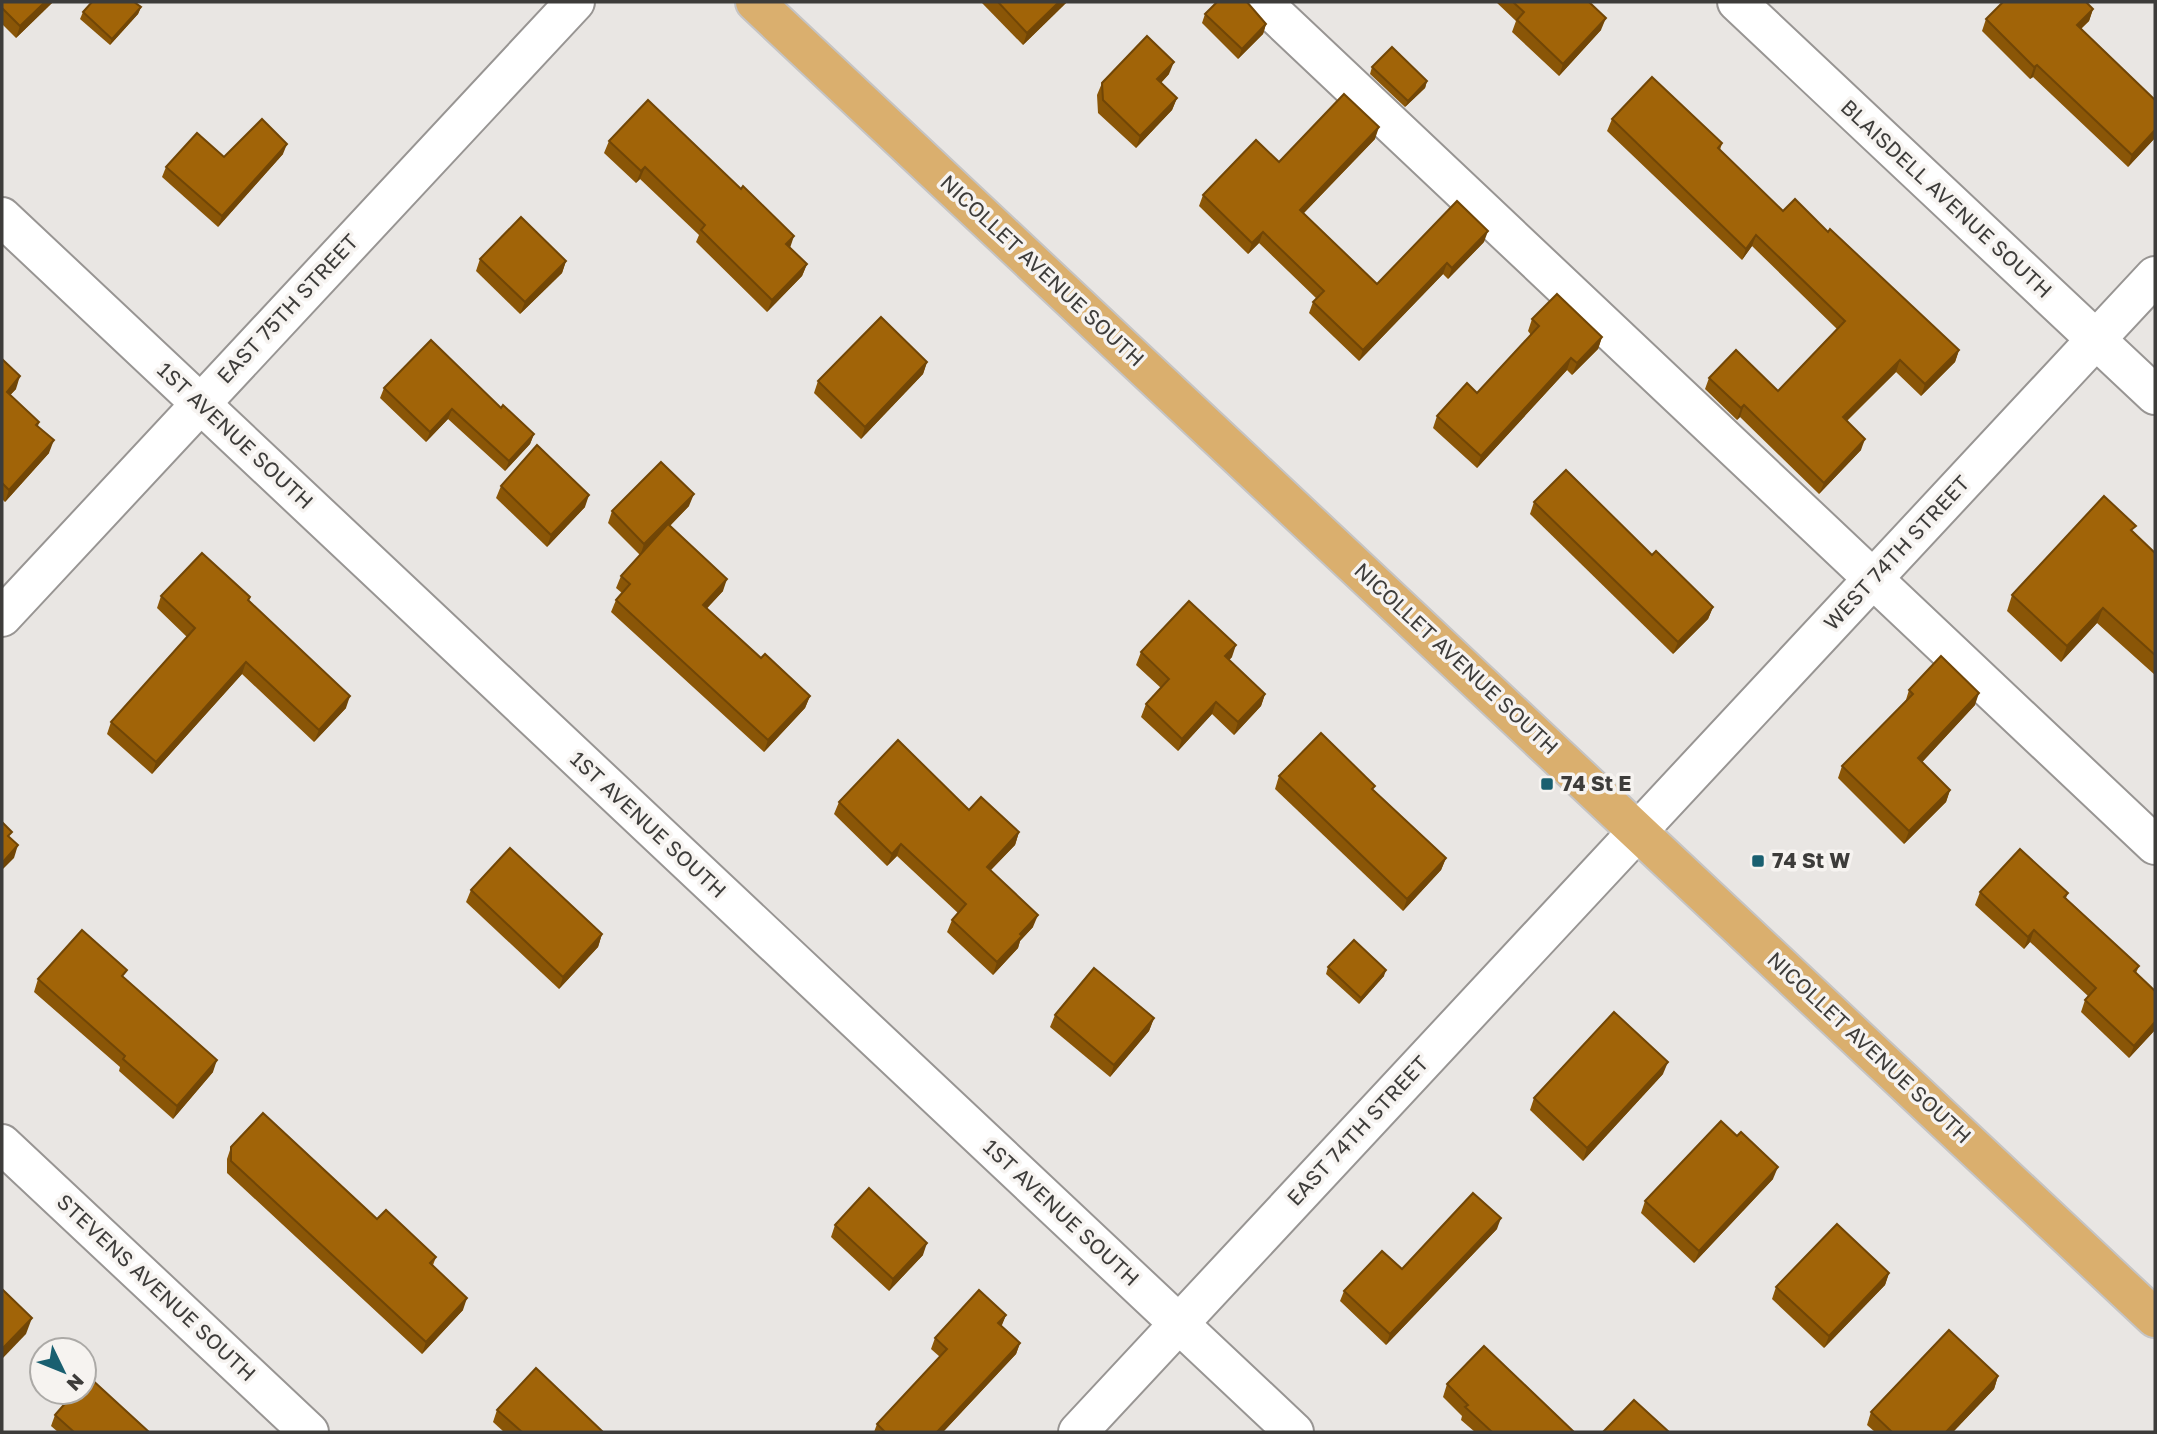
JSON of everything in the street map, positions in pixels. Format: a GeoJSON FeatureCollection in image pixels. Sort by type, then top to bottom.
{"type":"FeatureCollection","features":[{"type":"Feature","properties":{"kind":"main road","name":"NICOLLET AVENUE SOUTH"},"geometry":{"type":"LineString","coordinates":[[755,2],[2155,1318]]}},
{"type":"Feature","properties":{"kind":"street","name":"EAST 75TH STREET"},"geometry":{"type":"LineString","coordinates":[[2,617],[575,2]]}},
{"type":"Feature","properties":{"kind":"street"},"geometry":{"type":"LineString","coordinates":[[1262,2],[2155,845]]}},
{"type":"Feature","properties":{"kind":"street","name":"BLAISDELL AVENUE SOUTH"},"geometry":{"type":"LineString","coordinates":[[1737,2],[2155,395]]}},
{"type":"Feature","properties":{"kind":"street","name":"1ST AVENUE SOUTH"},"geometry":{"type":"LineString","coordinates":[[2,217],[1294,1432]]}},
{"type":"Feature","properties":{"kind":"street","name":"WEST 74TH STREET"},"geometry":{"type":"LineString","coordinates":[[1638,830],[2155,276]]}},
{"type":"Feature","properties":{"kind":"street","name":"EAST 74TH STREET"},"geometry":{"type":"LineString","coordinates":[[1077,1432],[1638,830]]}},
{"type":"Feature","properties":{"kind":"street","name":"STEVENS AVENUE SOUTH"},"geometry":{"type":"LineString","coordinates":[[2,1143],[309,1432]]}},
{"type":"Feature","properties":{"kind":"building"},"geometry":{"type":"Polygon","coordinates":[[[2,2],[45,2],[20,26],[2,8],[2,2]]]}},
{"type":"Feature","properties":{"kind":"building"},"geometry":{"type":"Polygon","coordinates":[[[92,2],[134,2],[141,7],[112,39],[83,12],[92,2]]]}},
{"type":"Feature","properties":{"kind":"building"},"geometry":{"type":"Polygon","coordinates":[[[998,2],[1059,2],[1027,33],[998,2]]]}},
{"type":"Feature","properties":{"kind":"building"},"geometry":{"type":"Polygon","coordinates":[[[1217,2],[1247,2],[1266,24],[1242,49],[1205,14],[1217,2]]]}},
{"type":"Feature","properties":{"kind":"building"},"geometry":{"type":"Polygon","coordinates":[[[1513,2],[1589,2],[1606,18],[1563,64],[1517,20],[1524,12],[1513,2]]]}},
{"type":"Feature","properties":{"kind":"building"},"geometry":{"type":"Polygon","coordinates":[[[2003,2],[2086,2],[2093,9],[2077,25],[2155,100],[2155,130],[2132,155],[2037,65],[2034,67],[1986,19],[2003,2]]]}},
{"type":"Feature","properties":{"kind":"building"},"geometry":{"type":"Polygon","coordinates":[[[1147,36],[1174,62],[1157,79],[1177,98],[1140,136],[1103,100],[1102,83],[1147,36]]]}},
{"type":"Feature","properties":{"kind":"building"},"geometry":{"type":"Polygon","coordinates":[[[1392,47],[1427,81],[1408,101],[1372,67],[1392,47]]]}},
{"type":"Feature","properties":{"kind":"building"},"geometry":{"type":"Polygon","coordinates":[[[1652,77],[1722,143],[1718,148],[1783,211],[1795,199],[1959,350],[1925,384],[1900,360],[1843,417],[1865,439],[1824,483],[1744,405],[1741,408],[1709,378],[1736,350],[1778,391],[1845,321],[1756,235],[1746,249],[1612,119],[1652,77]]]}},
{"type":"Feature","properties":{"kind":"building"},"geometry":{"type":"Polygon","coordinates":[[[1344,94],[1379,127],[1300,210],[1377,284],[1457,201],[1488,231],[1452,268],[1447,263],[1363,350],[1313,302],[1324,291],[1263,232],[1252,243],[1203,195],[1256,140],[1279,162],[1344,94]]]}},
{"type":"Feature","properties":{"kind":"building"},"geometry":{"type":"Polygon","coordinates":[[[648,100],[794,236],[786,244],[807,264],[772,300],[701,230],[705,225],[645,167],[641,171],[609,141],[648,100]]]}},
{"type":"Feature","properties":{"kind":"building"},"geometry":{"type":"Polygon","coordinates":[[[262,119],[287,144],[222,216],[166,167],[197,133],[224,157],[262,119]]]}},
{"type":"Feature","properties":{"kind":"building"},"geometry":{"type":"Polygon","coordinates":[[[521,217],[566,261],[525,302],[480,259],[521,217]]]}},
{"type":"Feature","properties":{"kind":"building"},"geometry":{"type":"Polygon","coordinates":[[[1557,294],[1602,337],[1577,363],[1571,358],[1481,456],[1437,416],[1467,383],[1477,393],[1539,326],[1532,319],[1557,294]]]}},
{"type":"Feature","properties":{"kind":"building"},"geometry":{"type":"Polygon","coordinates":[[[881,317],[927,362],[865,427],[818,381],[881,317]]]}},
{"type":"Feature","properties":{"kind":"building"},"geometry":{"type":"Polygon","coordinates":[[[431,340],[501,408],[503,405],[534,434],[509,461],[452,409],[430,432],[384,388],[431,340]]]}},
{"type":"Feature","properties":{"kind":"building"},"geometry":{"type":"Polygon","coordinates":[[[2,359],[20,376],[7,392],[39,422],[36,425],[54,440],[9,490],[2,483],[2,359]]]}},
{"type":"Feature","properties":{"kind":"building"},"geometry":{"type":"Polygon","coordinates":[[[537,445],[589,495],[551,535],[501,486],[537,445]]]}},
{"type":"Feature","properties":{"kind":"building"},"geometry":{"type":"Polygon","coordinates":[[[661,462],[694,494],[644,544],[612,511],[661,462]]]}},
{"type":"Feature","properties":{"kind":"building"},"geometry":{"type":"Polygon","coordinates":[[[1566,470],[1652,555],[1656,551],[1713,607],[1678,642],[1534,502],[1566,470]]]}},
{"type":"Feature","properties":{"kind":"building"},"geometry":{"type":"Polygon","coordinates":[[[2104,496],[2136,526],[2131,530],[2155,553],[2155,655],[2103,608],[2067,646],[2012,595],[2104,496]]]}},
{"type":"Feature","properties":{"kind":"building"},"geometry":{"type":"Polygon","coordinates":[[[668,524],[727,579],[703,605],[761,658],[765,654],[810,696],[768,740],[616,600],[630,584],[621,576],[668,524]]]}},
{"type":"Feature","properties":{"kind":"building"},"geometry":{"type":"Polygon","coordinates":[[[202,553],[350,696],[319,730],[246,662],[156,762],[111,722],[195,628],[161,596],[202,553]]]}},
{"type":"Feature","properties":{"kind":"building"},"geometry":{"type":"Polygon","coordinates":[[[1189,601],[1236,645],[1225,656],[1265,694],[1238,722],[1216,702],[1182,739],[1146,704],[1169,679],[1141,652],[1189,601]]]}},
{"type":"Feature","properties":{"kind":"building"},"geometry":{"type":"Polygon","coordinates":[[[1941,656],[1979,693],[1918,758],[1950,790],[1909,831],[1842,766],[1913,694],[1909,690],[1941,656]]]}},
{"type":"Feature","properties":{"kind":"building"},"geometry":{"type":"Polygon","coordinates":[[[1321,733],[1375,786],[1372,789],[1446,858],[1407,899],[1279,776],[1321,733]]]}},
{"type":"Feature","properties":{"kind":"building"},"geometry":{"type":"Polygon","coordinates":[[[898,740],[969,810],[981,797],[1019,832],[987,867],[1038,915],[997,962],[952,920],[966,904],[901,844],[892,854],[839,802],[898,740]]]}},
{"type":"Feature","properties":{"kind":"building"},"geometry":{"type":"Polygon","coordinates":[[[2,822],[12,832],[8,836],[18,845],[2,863],[2,822]]]}},
{"type":"Feature","properties":{"kind":"building"},"geometry":{"type":"Polygon","coordinates":[[[510,848],[602,934],[563,977],[471,890],[510,848]]]}},
{"type":"Feature","properties":{"kind":"building"},"geometry":{"type":"Polygon","coordinates":[[[2020,849],[2068,893],[2064,897],[2139,966],[2134,971],[2155,991],[2155,1022],[2134,1046],[2085,1000],[2096,988],[2034,930],[2028,937],[1980,892],[2020,849]]]}},
{"type":"Feature","properties":{"kind":"building"},"geometry":{"type":"Polygon","coordinates":[[[82,930],[127,970],[122,976],[217,1060],[177,1106],[38,979],[82,930]]]}},
{"type":"Feature","properties":{"kind":"building"},"geometry":{"type":"Polygon","coordinates":[[[1354,940],[1386,970],[1361,998],[1328,967],[1354,940]]]}},
{"type":"Feature","properties":{"kind":"building"},"geometry":{"type":"Polygon","coordinates":[[[1094,968],[1154,1018],[1114,1065],[1055,1015],[1094,968]]]}},
{"type":"Feature","properties":{"kind":"building"},"geometry":{"type":"Polygon","coordinates":[[[1614,1012],[1668,1062],[1587,1148],[1534,1098],[1614,1012]]]}},
{"type":"Feature","properties":{"kind":"building"},"geometry":{"type":"Polygon","coordinates":[[[263,1113],[377,1219],[386,1210],[436,1257],[430,1263],[467,1298],[426,1342],[231,1161],[231,1147],[263,1113]]]}},
{"type":"Feature","properties":{"kind":"building"},"geometry":{"type":"Polygon","coordinates":[[[1721,1121],[1737,1136],[1741,1132],[1778,1167],[1699,1251],[1645,1201],[1721,1121]]]}},
{"type":"Feature","properties":{"kind":"building"},"geometry":{"type":"Polygon","coordinates":[[[869,1188],[927,1243],[893,1279],[835,1225],[869,1188]]]}},
{"type":"Feature","properties":{"kind":"building"},"geometry":{"type":"Polygon","coordinates":[[[1473,1193],[1501,1218],[1390,1334],[1344,1291],[1382,1251],[1402,1269],[1473,1193]]]}},
{"type":"Feature","properties":{"kind":"building"},"geometry":{"type":"Polygon","coordinates":[[[1837,1224],[1889,1273],[1829,1336],[1776,1287],[1837,1224]]]}},
{"type":"Feature","properties":{"kind":"building"},"geometry":{"type":"Polygon","coordinates":[[[2,1289],[32,1318],[2,1349],[2,1289]]]}},
{"type":"Feature","properties":{"kind":"building"},"geometry":{"type":"Polygon","coordinates":[[[979,1290],[1006,1315],[998,1323],[1020,1343],[937,1432],[885,1432],[877,1424],[947,1349],[935,1338],[979,1290]]]}},
{"type":"Feature","properties":{"kind":"building"},"geometry":{"type":"Polygon","coordinates":[[[1949,1330],[1998,1376],[1946,1432],[1892,1432],[1871,1412],[1949,1330]]]}},
{"type":"Feature","properties":{"kind":"building"},"geometry":{"type":"Polygon","coordinates":[[[1484,1346],[1574,1432],[1492,1432],[1465,1407],[1468,1405],[1447,1384],[1484,1346]]]}},
{"type":"Feature","properties":{"kind":"building"},"geometry":{"type":"Polygon","coordinates":[[[536,1368],[603,1432],[522,1432],[497,1410],[536,1368]]]}},
{"type":"Feature","properties":{"kind":"building"},"geometry":{"type":"Polygon","coordinates":[[[98,1385],[149,1432],[74,1432],[55,1415],[63,1406],[98,1406],[98,1385]]]}},
{"type":"Feature","properties":{"kind":"building"},"geometry":{"type":"Polygon","coordinates":[[[1634,1400],[1669,1432],[1603,1432],[1634,1400]]]}},
{"type":"Feature","properties":{"kind":"place","name":"74 St E"},"geometry":{"type":"Point","coordinates":[1547,784]}},
{"type":"Feature","properties":{"kind":"place","name":"74 St W"},"geometry":{"type":"Point","coordinates":[1758,861]}}]}
